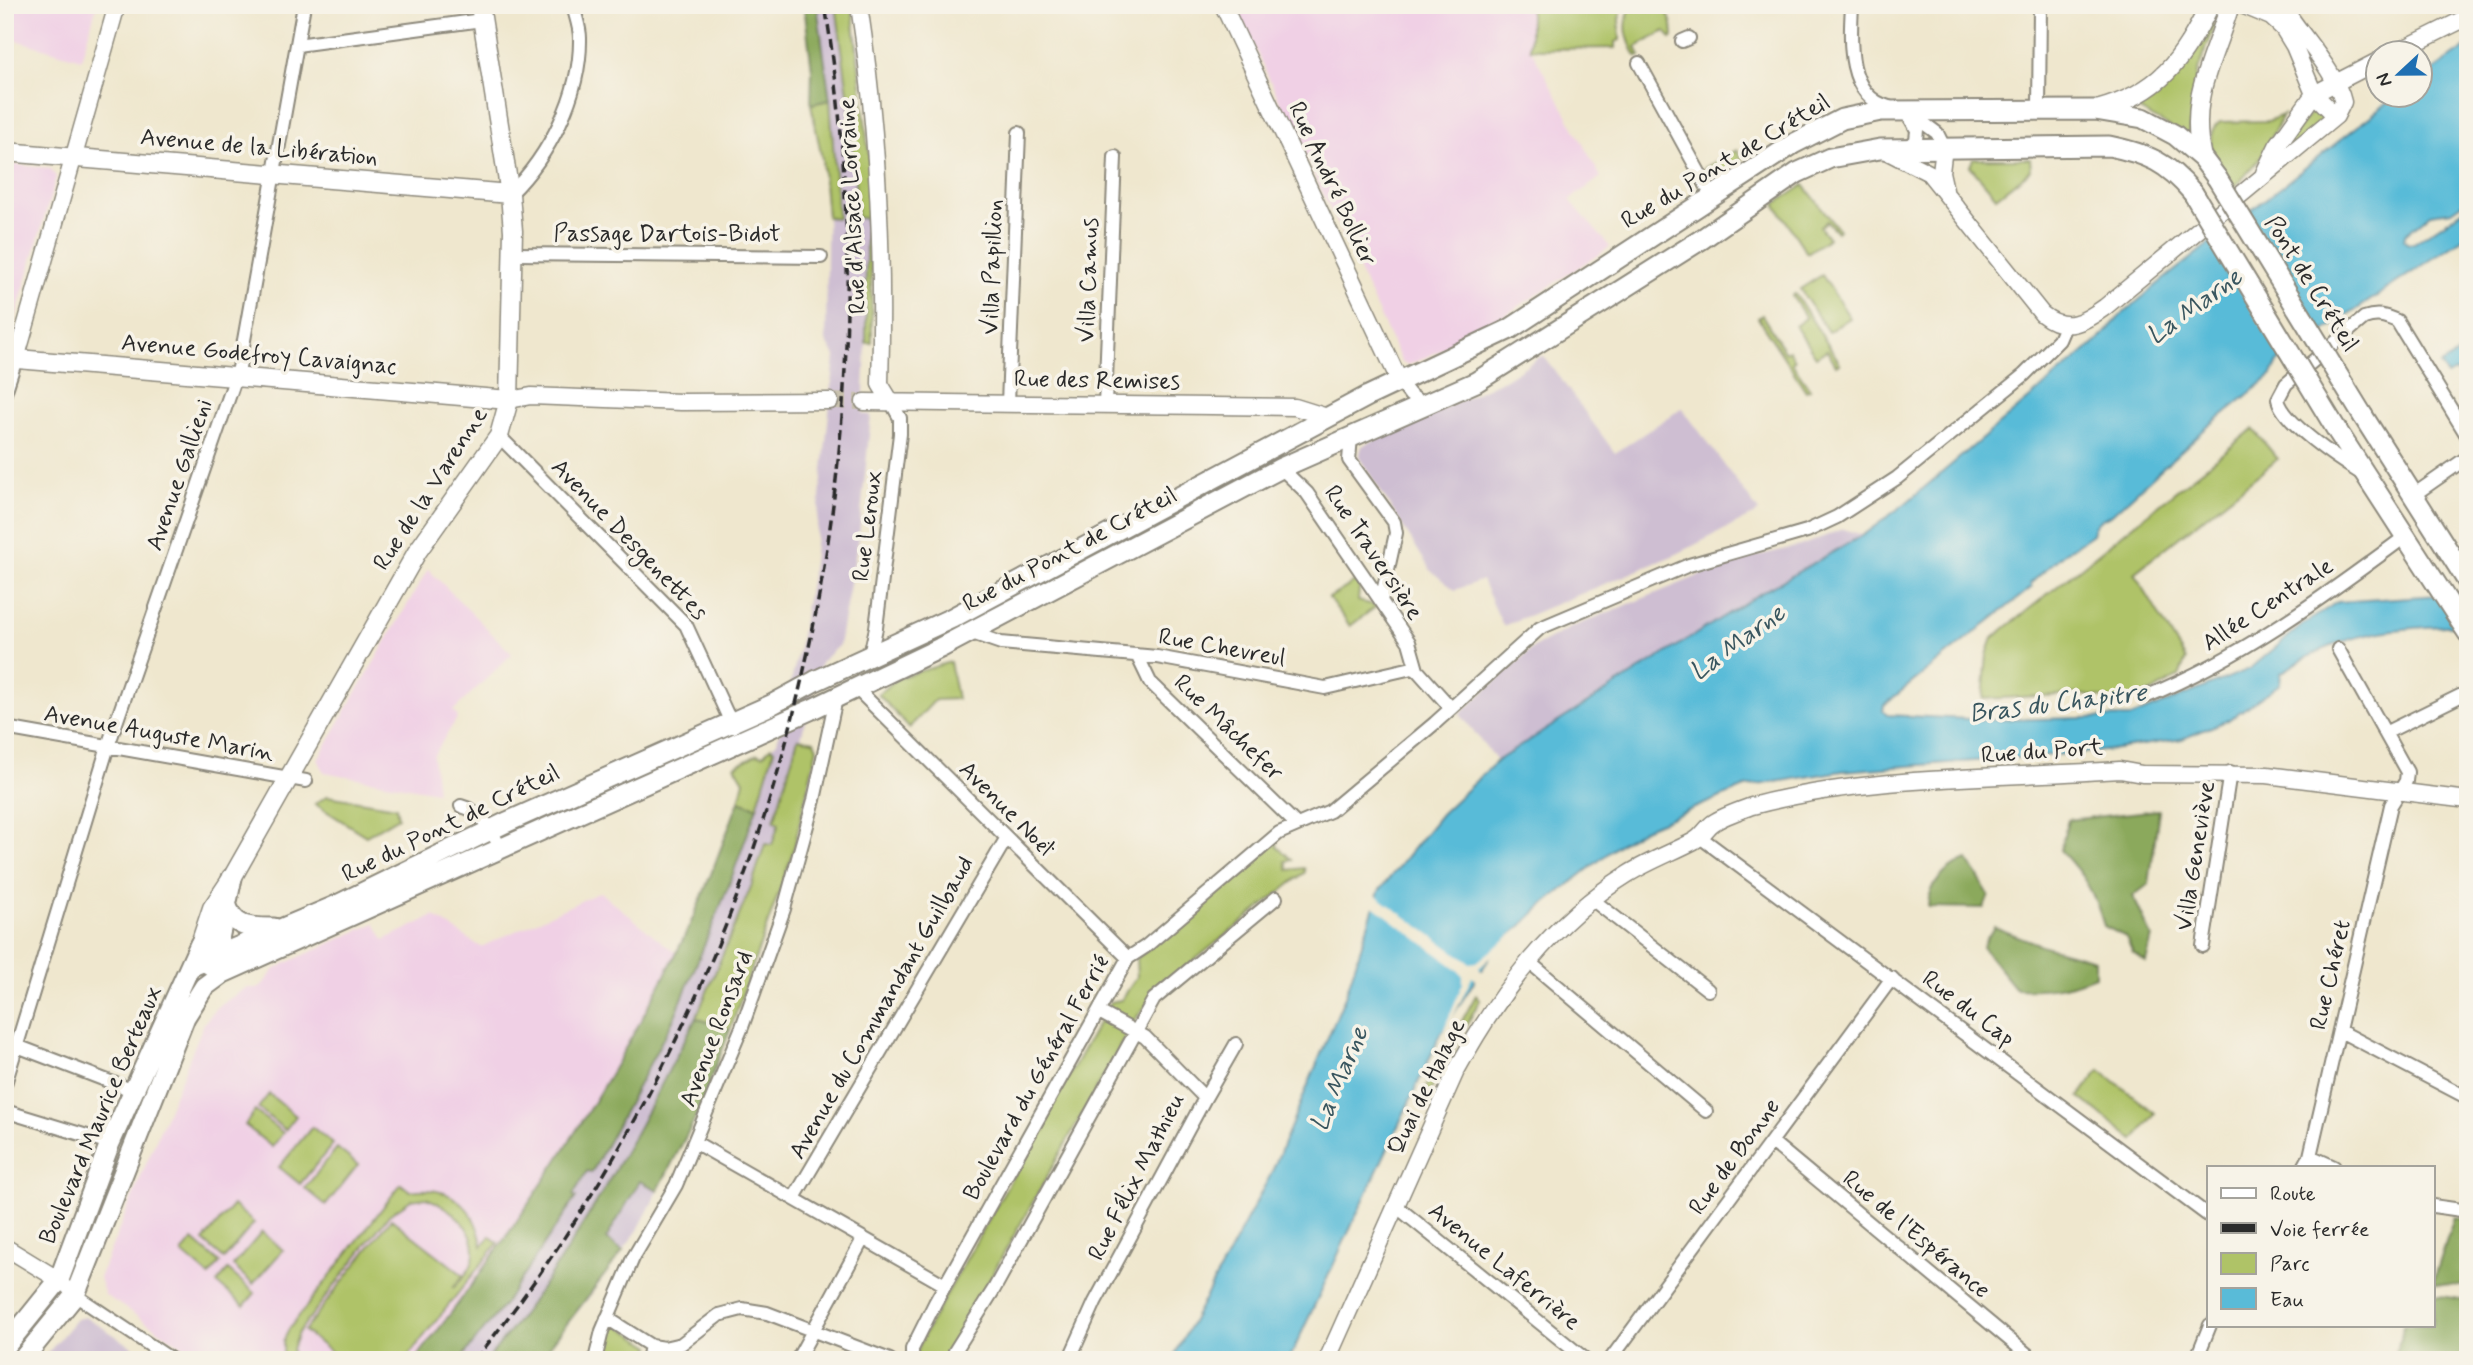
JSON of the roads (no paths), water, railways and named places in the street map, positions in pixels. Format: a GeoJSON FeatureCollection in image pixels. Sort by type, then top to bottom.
{"type":"FeatureCollection","features":[{"type":"Feature","properties":{"kind":"main road"},"geometry":{"type":"LineString","coordinates":[[2095,110],[2134,97],[2165,75],[2191,43],[2210,5]]}},
{"type":"Feature","properties":{"kind":"main road"},"geometry":{"type":"LineString","coordinates":[[2202,158],[2197,137],[2199,95],[2230,5]]}},
{"type":"Feature","properties":{"kind":"main road","name":"Rue de la Varenne"},"geometry":{"type":"LineString","coordinates":[[190,967],[211,958],[212,908],[232,878],[417,552],[499,436],[507,418],[513,254],[510,194],[481,13]]}},
{"type":"Feature","properties":{"kind":"main road","name":"Rue du Pont de Créteil"},"geometry":{"type":"LineString","coordinates":[[211,958],[407,873],[492,829],[771,705],[851,664],[952,618],[1327,417],[1510,329],[1793,144],[1842,119],[1859,114],[1906,110],[2095,110],[2143,118],[2175,135],[2202,158],[2217,178]]}},
{"type":"Feature","properties":{"kind":"main road","name":"Rue du Pont de Créteil"},"geometry":{"type":"LineString","coordinates":[[211,958],[500,848],[740,743],[904,665],[1281,468],[1476,382],[1702,239],[1813,164],[1849,153],[1944,147],[2109,146],[2139,152],[2166,164],[2193,193],[2366,476]]}},
{"type":"Feature","properties":{"kind":"main road","name":"Avenue de la Libération"},"geometry":{"type":"LineString","coordinates":[[5,152],[510,194]]}},
{"type":"Feature","properties":{"kind":"main road","name":"Pont de Créteil"},"geometry":{"type":"LineString","coordinates":[[2217,178],[2468,582]]}},
{"type":"Feature","properties":{"kind":"main road","name":"Avenue Godefroy Cavaignac"},"geometry":{"type":"LineString","coordinates":[[11,358],[509,400]]}},
{"type":"Feature","properties":{"kind":"main road"},"geometry":{"type":"LineString","coordinates":[[2366,476],[2467,631]]}},
{"type":"Feature","properties":{"kind":"main road"},"geometry":{"type":"LineString","coordinates":[[893,645],[895,659],[904,665]]}},
{"type":"Feature","properties":{"kind":"main road"},"geometry":{"type":"LineString","coordinates":[[856,688],[870,655]]}},
{"type":"Feature","properties":{"kind":"main road"},"geometry":{"type":"LineString","coordinates":[[836,698],[851,664]]}},
{"type":"Feature","properties":{"kind":"main road"},"geometry":{"type":"LineString","coordinates":[[211,958],[216,948],[232,878]]}},
{"type":"Feature","properties":{"kind":"main road"},"geometry":{"type":"LineString","coordinates":[[226,903],[229,914],[247,928],[284,928]]}},
{"type":"Feature","properties":{"kind":"main road","name":"Rue du Pont de Créteil"},"geometry":{"type":"LineString","coordinates":[[204,987],[211,958]]}},
{"type":"Feature","properties":{"kind":"main road","name":"Boulevard Maurice Berteaux"},"geometry":{"type":"LineString","coordinates":[[5,1347],[59,1280],[110,1143],[190,967]]}},
{"type":"Feature","properties":{"kind":"main road","name":"Boulevard Maurice Berteaux"},"geometry":{"type":"LineString","coordinates":[[22,1360],[75,1294],[185,1017],[204,987]]}},
{"type":"Feature","properties":{"kind":"street"},"geometry":{"type":"LineString","coordinates":[[5,394],[11,358],[74,158],[117,5]]}},
{"type":"Feature","properties":{"kind":"street","name":"Avenue Gallieni"},"geometry":{"type":"LineString","coordinates":[[5,1084],[108,746],[236,377],[304,5]]}},
{"type":"Feature","properties":{"kind":"street"},"geometry":{"type":"LineString","coordinates":[[510,194],[527,177],[565,114],[580,38],[573,5]]}},
{"type":"Feature","properties":{"kind":"street","name":"Rue d'Alsace Lorraine"},"geometry":{"type":"LineString","coordinates":[[859,5],[870,92],[878,195],[880,384],[891,402]]}},
{"type":"Feature","properties":{"kind":"street","name":"Rue André Bollier"},"geometry":{"type":"LineString","coordinates":[[1223,5],[1400,382]]}},
{"type":"Feature","properties":{"kind":"street"},"geometry":{"type":"LineString","coordinates":[[1852,5],[1850,55],[1856,75],[1875,102],[1906,110],[1937,133],[1944,147],[1941,172],[1945,190]]}},
{"type":"Feature","properties":{"kind":"street"},"geometry":{"type":"LineString","coordinates":[[2039,110],[2040,5]]}},
{"type":"Feature","properties":{"kind":"street"},"geometry":{"type":"LineString","coordinates":[[2242,5],[2271,17],[2283,28],[2294,46],[2314,94],[2336,116]]}},
{"type":"Feature","properties":{"kind":"street"},"geometry":{"type":"LineString","coordinates":[[1880,149],[1918,165],[1945,190],[2034,304],[2054,324],[2076,325],[2105,307],[2336,116],[2343,102],[2337,81],[2303,40],[2282,5]]}},
{"type":"Feature","properties":{"kind":"street"},"geometry":{"type":"LineString","coordinates":[[297,45],[481,13]]}},
{"type":"Feature","properties":{"kind":"street"},"geometry":{"type":"LineString","coordinates":[[2425,38],[2468,17]]}},
{"type":"Feature","properties":{"kind":"street"},"geometry":{"type":"LineString","coordinates":[[1639,63],[1712,196]]}},
{"type":"Feature","properties":{"kind":"street"},"geometry":{"type":"LineString","coordinates":[[2264,173],[2277,145],[2314,94],[2364,68]]}},
{"type":"Feature","properties":{"kind":"street"},"geometry":{"type":"LineString","coordinates":[[1906,110],[1917,130],[1916,140],[1908,148]]}},
{"type":"Feature","properties":{"kind":"street","name":"Villa Papillion"},"geometry":{"type":"LineString","coordinates":[[1008,403],[1019,133]]}},
{"type":"Feature","properties":{"kind":"street","name":"Villa Camus"},"geometry":{"type":"LineString","coordinates":[[1105,404],[1115,157]]}},
{"type":"Feature","properties":{"kind":"street","name":"Passage Dartois-Bidot"},"geometry":{"type":"LineString","coordinates":[[513,254],[821,257]]}},
{"type":"Feature","properties":{"kind":"street"},"geometry":{"type":"LineString","coordinates":[[2366,476],[2340,460],[2288,416],[2278,403],[2279,393],[2364,318],[2383,315],[2397,321],[2468,437]]}},
{"type":"Feature","properties":{"kind":"street","name":"Boulevard du Général Ferrié"},"geometry":{"type":"LineString","coordinates":[[912,1360],[912,1349],[945,1286],[1099,1012],[1121,965],[1128,958],[1279,833],[1330,811],[1451,708],[1527,638],[1552,621],[1689,565],[1807,531],[1837,517],[1897,478],[2024,374],[2059,340],[2065,326]]}},
{"type":"Feature","properties":{"kind":"street"},"geometry":{"type":"LineString","coordinates":[[1400,382],[1410,395],[1424,405]]}},
{"type":"Feature","properties":{"kind":"street"},"geometry":{"type":"LineString","coordinates":[[509,400],[531,397],[830,401]]}},
{"type":"Feature","properties":{"kind":"street","name":"Rue des Remises"},"geometry":{"type":"LineString","coordinates":[[864,402],[1295,407],[1327,417]]}},
{"type":"Feature","properties":{"kind":"street","name":"Rue Leroux"},"geometry":{"type":"LineString","coordinates":[[870,655],[876,628],[899,438],[900,418],[891,402]]}},
{"type":"Feature","properties":{"kind":"street","name":"Avenue Desgenettes"},"geometry":{"type":"LineString","coordinates":[[499,436],[686,625],[731,721]]}},
{"type":"Feature","properties":{"kind":"street"},"geometry":{"type":"LineString","coordinates":[[1351,437],[1349,460],[1394,522],[1396,533],[1381,601]]}},
{"type":"Feature","properties":{"kind":"street"},"geometry":{"type":"LineString","coordinates":[[2413,496],[2468,457]]}},
{"type":"Feature","properties":{"kind":"street","name":"Rue Traversière"},"geometry":{"type":"LineString","coordinates":[[1281,468],[1307,493],[1409,642],[1418,670]]}},
{"type":"Feature","properties":{"kind":"street","name":"Allée Centrale"},"geometry":{"type":"LineString","coordinates":[[2145,697],[2208,670],[2259,639],[2406,536]]}},
{"type":"Feature","properties":{"kind":"street","name":"Rue Chevreul"},"geometry":{"type":"LineString","coordinates":[[969,632],[1002,643],[1137,655],[1325,688],[1400,669],[1418,670]]}},
{"type":"Feature","properties":{"kind":"street"},"geometry":{"type":"LineString","coordinates":[[2338,649],[2386,732],[2468,692]]}},
{"type":"Feature","properties":{"kind":"street","name":"Rue Mâchefer"},"geometry":{"type":"LineString","coordinates":[[1137,655],[1150,682],[1297,825]]}},
{"type":"Feature","properties":{"kind":"street"},"geometry":{"type":"LineString","coordinates":[[1418,670],[1451,708]]}},
{"type":"Feature","properties":{"kind":"street","name":"Avenue Noël"},"geometry":{"type":"LineString","coordinates":[[856,688],[1128,958]]}},
{"type":"Feature","properties":{"kind":"street","name":"Avenue Ronsard"},"geometry":{"type":"LineString","coordinates":[[595,1360],[607,1318],[633,1258],[676,1185],[696,1143],[784,909],[814,800],[836,698]]}},
{"type":"Feature","properties":{"kind":"street"},"geometry":{"type":"LineString","coordinates":[[731,721],[740,743]]}},
{"type":"Feature","properties":{"kind":"street","name":"Avenue Auguste Marin"},"geometry":{"type":"LineString","coordinates":[[5,728],[306,781]]}},
{"type":"Feature","properties":{"kind":"street","name":"Rue Chéret"},"geometry":{"type":"LineString","coordinates":[[2307,1162],[2340,1031],[2391,805],[2397,791],[2406,781],[2407,772],[2386,732]]}},
{"type":"Feature","properties":{"kind":"street","name":"Rue du Port"},"geometry":{"type":"LineString","coordinates":[[1700,837],[1713,823],[1750,807],[1800,795],[1865,786],[2120,769],[2143,774],[2230,772],[2468,800]]}},
{"type":"Feature","properties":{"kind":"street","name":"Villa Geneviève"},"geometry":{"type":"LineString","coordinates":[[2203,946],[2230,772]]}},
{"type":"Feature","properties":{"kind":"street"},"geometry":{"type":"LineString","coordinates":[[461,806],[468,808],[492,829],[500,848]]}},
{"type":"Feature","properties":{"kind":"street","name":"Quai de Halage"},"geometry":{"type":"LineString","coordinates":[[1327,1360],[1456,1071],[1479,1028],[1528,961],[1593,900],[1628,874],[1700,837]]}},
{"type":"Feature","properties":{"kind":"street","name":"Rue du Cap"},"geometry":{"type":"LineString","coordinates":[[1700,837],[2207,1214]]}},
{"type":"Feature","properties":{"kind":"street","name":"Avenue du Commandant Guilbaud"},"geometry":{"type":"LineString","coordinates":[[794,1198],[1006,839]]}},
{"type":"Feature","properties":{"kind":"street"},"geometry":{"type":"LineString","coordinates":[[951,1359],[994,1289],[1133,1031],[1153,999],[1276,898]]}},
{"type":"Feature","properties":{"kind":"street"},"geometry":{"type":"LineString","coordinates":[[1593,900],[1708,990]]}},
{"type":"Feature","properties":{"kind":"street"},"geometry":{"type":"LineString","coordinates":[[1528,961],[1706,1111]]}},
{"type":"Feature","properties":{"kind":"street","name":"Rue de Bonne"},"geometry":{"type":"LineString","coordinates":[[1610,1360],[1892,978]]}},
{"type":"Feature","properties":{"kind":"street","name":"Rue Félix Mathieu"},"geometry":{"type":"LineString","coordinates":[[1069,1360],[1095,1302],[1205,1098],[1146,1037],[1099,1012]]}},
{"type":"Feature","properties":{"kind":"street"},"geometry":{"type":"LineString","coordinates":[[2340,1031],[2468,1098]]}},
{"type":"Feature","properties":{"kind":"street"},"geometry":{"type":"LineString","coordinates":[[1205,1098],[1236,1044]]}},
{"type":"Feature","properties":{"kind":"street"},"geometry":{"type":"LineString","coordinates":[[17,1046],[134,1091]]}},
{"type":"Feature","properties":{"kind":"street"},"geometry":{"type":"LineString","coordinates":[[5,1111],[110,1143]]}},
{"type":"Feature","properties":{"kind":"street","name":"Rue de l'Espérance"},"geometry":{"type":"LineString","coordinates":[[1772,1142],[2034,1360]]}},
{"type":"Feature","properties":{"kind":"street"},"geometry":{"type":"LineString","coordinates":[[696,1143],[945,1286]]}},
{"type":"Feature","properties":{"kind":"street"},"geometry":{"type":"LineString","coordinates":[[2307,1162],[2329,1166]]}},
{"type":"Feature","properties":{"kind":"street","name":"Avenue Laferrière"},"geometry":{"type":"LineString","coordinates":[[1396,1206],[1586,1360]]}},
{"type":"Feature","properties":{"kind":"street"},"geometry":{"type":"LineString","coordinates":[[2434,1206],[2468,1211]]}},
{"type":"Feature","properties":{"kind":"street"},"geometry":{"type":"LineString","coordinates":[[797,1360],[863,1239]]}},
{"type":"Feature","properties":{"kind":"street"},"geometry":{"type":"LineString","coordinates":[[5,1247],[59,1280],[75,1294],[172,1360]]}},
{"type":"Feature","properties":{"kind":"street"},"geometry":{"type":"LineString","coordinates":[[607,1318],[651,1346],[664,1348],[681,1344],[719,1315],[742,1309],[767,1313],[890,1360]]}},
{"type":"Feature","properties":{"kind":"street"},"geometry":{"type":"LineString","coordinates":[[2196,1360],[2210,1326]]}},
{"type":"Feature","properties":{"kind":"street"},"geometry":{"type":"LineString","coordinates":[[648,1360],[651,1346]]}},
{"type":"Feature","properties":{"kind":"water","name":"La Marne"},"geometry":{"type":"Polygon","coordinates":[[[2468,46],[2468,200],[2452,211],[2430,214],[2405,235],[2404,240],[2408,244],[2414,243],[2468,207],[2468,235],[2278,362],[2272,375],[2205,429],[2112,514],[2099,521],[2092,534],[2062,555],[2030,584],[2032,587],[1884,705],[1883,711],[1887,715],[1990,720],[2131,717],[2250,669],[2300,627],[2337,602],[2468,593],[2468,625],[2393,630],[2327,648],[2281,673],[2280,684],[2228,720],[2182,739],[2104,751],[1842,771],[1745,787],[1644,829],[1621,843],[1543,905],[1493,953],[1439,1038],[1289,1360],[1172,1360],[1271,1174],[1346,994],[1379,891],[1441,814],[1497,761],[1754,597],[1863,535],[1906,503],[2100,339],[2120,316],[2159,283],[2381,108],[2434,108],[2434,70],[2468,46]]]}},
{"type":"Feature","properties":{"kind":"water"},"geometry":{"type":"Polygon","coordinates":[[[2460,353],[2468,365],[2468,377],[2461,378],[2456,371],[2447,376],[2440,365],[2460,353]]]}},
{"type":"Feature","properties":{"kind":"tunnel"},"geometry":{"type":"LineString","coordinates":[[830,401],[864,402]]}},
{"type":"Feature","properties":{"kind":"railway"},"geometry":{"type":"LineString","coordinates":[[475,1360],[580,1213],[668,1056],[739,891],[792,719],[828,543],[845,364],[844,184],[825,5]]}},
{"type":"Feature","properties":{"kind":"water label","name":"Bras du Chapitre"},"geometry":{"type":"Point","coordinates":[2058,704]}}]}
